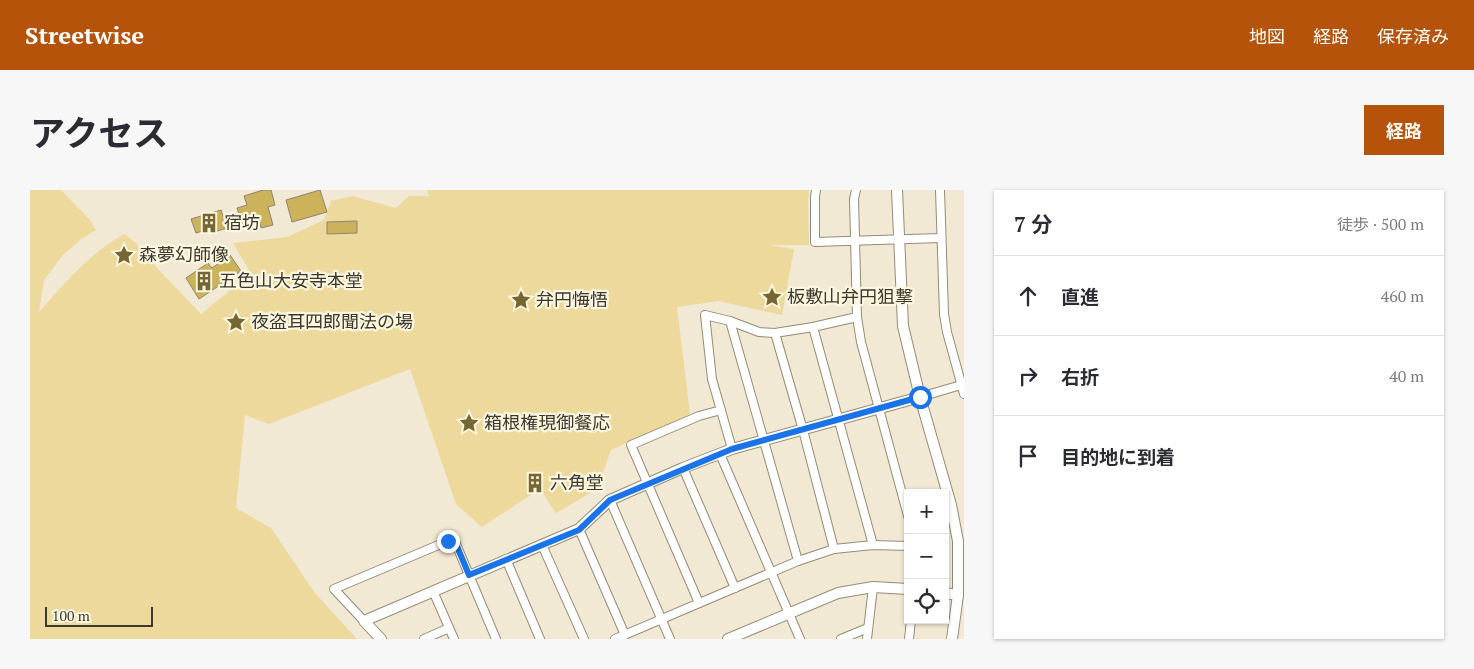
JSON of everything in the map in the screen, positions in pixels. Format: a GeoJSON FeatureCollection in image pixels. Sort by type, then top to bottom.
{"type":"FeatureCollection","features":[{"type":"Feature","properties":{"kind":"street"},"geometry":{"type":"LineString","coordinates":[[816,190],[815,242],[941,238]]}},
{"type":"Feature","properties":{"kind":"street"},"geometry":{"type":"LineString","coordinates":[[856,190],[854,200],[857,317],[860,342],[904,502]]}},
{"type":"Feature","properties":{"kind":"street"},"geometry":{"type":"LineString","coordinates":[[897,190],[902,326],[957,529],[961,595],[952,639]]}},
{"type":"Feature","properties":{"kind":"street"},"geometry":{"type":"LineString","coordinates":[[940,190],[944,314],[964,394]]}},
{"type":"Feature","properties":{"kind":"street"},"geometry":{"type":"LineString","coordinates":[[732,449],[712,379],[705,315],[730,321],[759,332],[775,333],[857,317]]}},
{"type":"Feature","properties":{"kind":"street"},"geometry":{"type":"LineString","coordinates":[[730,321],[798,561]]}},
{"type":"Feature","properties":{"kind":"street"},"geometry":{"type":"LineString","coordinates":[[813,327],[874,545]]}},
{"type":"Feature","properties":{"kind":"street"},"geometry":{"type":"LineString","coordinates":[[775,333],[834,549]]}},
{"type":"Feature","properties":{"kind":"street"},"geometry":{"type":"LineString","coordinates":[[364,621],[506,559],[579,530],[610,500],[683,468],[732,449],[961,385]]}},
{"type":"Feature","properties":{"kind":"street"},"geometry":{"type":"LineString","coordinates":[[699,604],[631,445],[699,416],[721,410]]}},
{"type":"Feature","properties":{"kind":"street"},"geometry":{"type":"LineString","coordinates":[[720,454],[800,639]]}},
{"type":"Feature","properties":{"kind":"street"},"geometry":{"type":"LineString","coordinates":[[683,468],[735,588]]}},
{"type":"Feature","properties":{"kind":"street"},"geometry":{"type":"LineString","coordinates":[[610,500],[670,639]]}},
{"type":"Feature","properties":{"kind":"street"},"geometry":{"type":"LineString","coordinates":[[579,530],[625,635]]}},
{"type":"Feature","properties":{"kind":"street"},"geometry":{"type":"LineString","coordinates":[[381,639],[334,589],[448,541],[456,544],[496,639]]}},
{"type":"Feature","properties":{"kind":"street"},"geometry":{"type":"LineString","coordinates":[[542,545],[584,639]]}},
{"type":"Feature","properties":{"kind":"street"},"geometry":{"type":"LineString","coordinates":[[615,639],[798,561],[834,549],[874,545],[904,546]]}},
{"type":"Feature","properties":{"kind":"street"},"geometry":{"type":"LineString","coordinates":[[506,559],[540,639]]}},
{"type":"Feature","properties":{"kind":"street"},"geometry":{"type":"LineString","coordinates":[[867,639],[873,587]]}},
{"type":"Feature","properties":{"kind":"street"},"geometry":{"type":"LineString","coordinates":[[728,639],[838,593],[873,587],[904,589]]}},
{"type":"Feature","properties":{"kind":"street"},"geometry":{"type":"LineString","coordinates":[[433,591],[454,639]]}},
{"type":"Feature","properties":{"kind":"street"},"geometry":{"type":"LineString","coordinates":[[909,639],[911,624]]}},
{"type":"Feature","properties":{"kind":"street"},"geometry":{"type":"LineString","coordinates":[[424,639],[449,628]]}},
{"type":"Feature","properties":{"kind":"street"},"geometry":{"type":"LineString","coordinates":[[841,639],[868,628]]}},
{"type":"Feature","properties":{"kind":"shaded area"},"geometry":{"type":"Polygon","coordinates":[[[30,190],[61,190],[90,220],[96,230],[80,240],[63,255],[44,280],[39,312],[89,259],[124,234],[135,242],[201,314],[250,272],[233,243],[287,237],[324,220],[331,201],[352,196],[396,208],[409,196],[429,196],[427,190],[809,190],[809,245],[769,245],[794,249],[782,315],[718,301],[677,307],[690,414],[611,450],[597,489],[556,513],[540,489],[482,527],[456,504],[410,369],[269,424],[245,415],[236,508],[271,528],[314,592],[357,639],[30,639],[30,190]]]}},
{"type":"Feature","properties":{"kind":"building"},"geometry":{"type":"Polygon","coordinates":[[[263,190],[271,190],[275,205],[268,207],[273,225],[261,228],[259,219],[242,224],[237,208],[247,205],[244,196],[263,190]]]}},
{"type":"Feature","properties":{"kind":"building"},"geometry":{"type":"Polygon","coordinates":[[[320,190],[327,212],[292,222],[286,200],[320,190]]]}},
{"type":"Feature","properties":{"kind":"building","name":"宿坊"},"geometry":{"type":"Polygon","coordinates":[[[221,210],[227,228],[211,233],[209,229],[196,233],[191,219],[221,210]]]}},
{"type":"Feature","properties":{"kind":"building"},"geometry":{"type":"Polygon","coordinates":[[[357,221],[357,233],[327,234],[327,222],[357,221]]]}},
{"type":"Feature","properties":{"kind":"building","name":"五色山大安寺本堂"},"geometry":{"type":"Polygon","coordinates":[[[230,255],[241,271],[199,299],[186,278],[208,263],[212,268],[230,255]]]}},
{"type":"Feature","properties":{"kind":"place","name":"宿坊"},"geometry":{"type":"Point","coordinates":[209,223]}},
{"type":"Feature","properties":{"kind":"place","name":"森夢幻師像"},"geometry":{"type":"Point","coordinates":[124,255]}},
{"type":"Feature","properties":{"kind":"place","name":"五色山大安寺本堂"},"geometry":{"type":"Point","coordinates":[204,281]}},
{"type":"Feature","properties":{"kind":"place","name":"板敷山弁円狙撃"},"geometry":{"type":"Point","coordinates":[772,297]}},
{"type":"Feature","properties":{"kind":"place","name":"弁円悔悟"},"geometry":{"type":"Point","coordinates":[521,300]}},
{"type":"Feature","properties":{"kind":"place","name":"夜盗耳四郎聞法の場"},"geometry":{"type":"Point","coordinates":[236,322]}},
{"type":"Feature","properties":{"kind":"place","name":"箱根権現御餐応"},"geometry":{"type":"Point","coordinates":[469,423]}},
{"type":"Feature","properties":{"kind":"place","name":"六角堂"},"geometry":{"type":"Point","coordinates":[535,483]}},
{"type":"Feature","properties":{"kind":"route"},"geometry":{"type":"LineString","coordinates":[[448,541],[456,544],[469,575],[579,530],[610,500],[683,468],[732,449],[920,397]]}}]}
